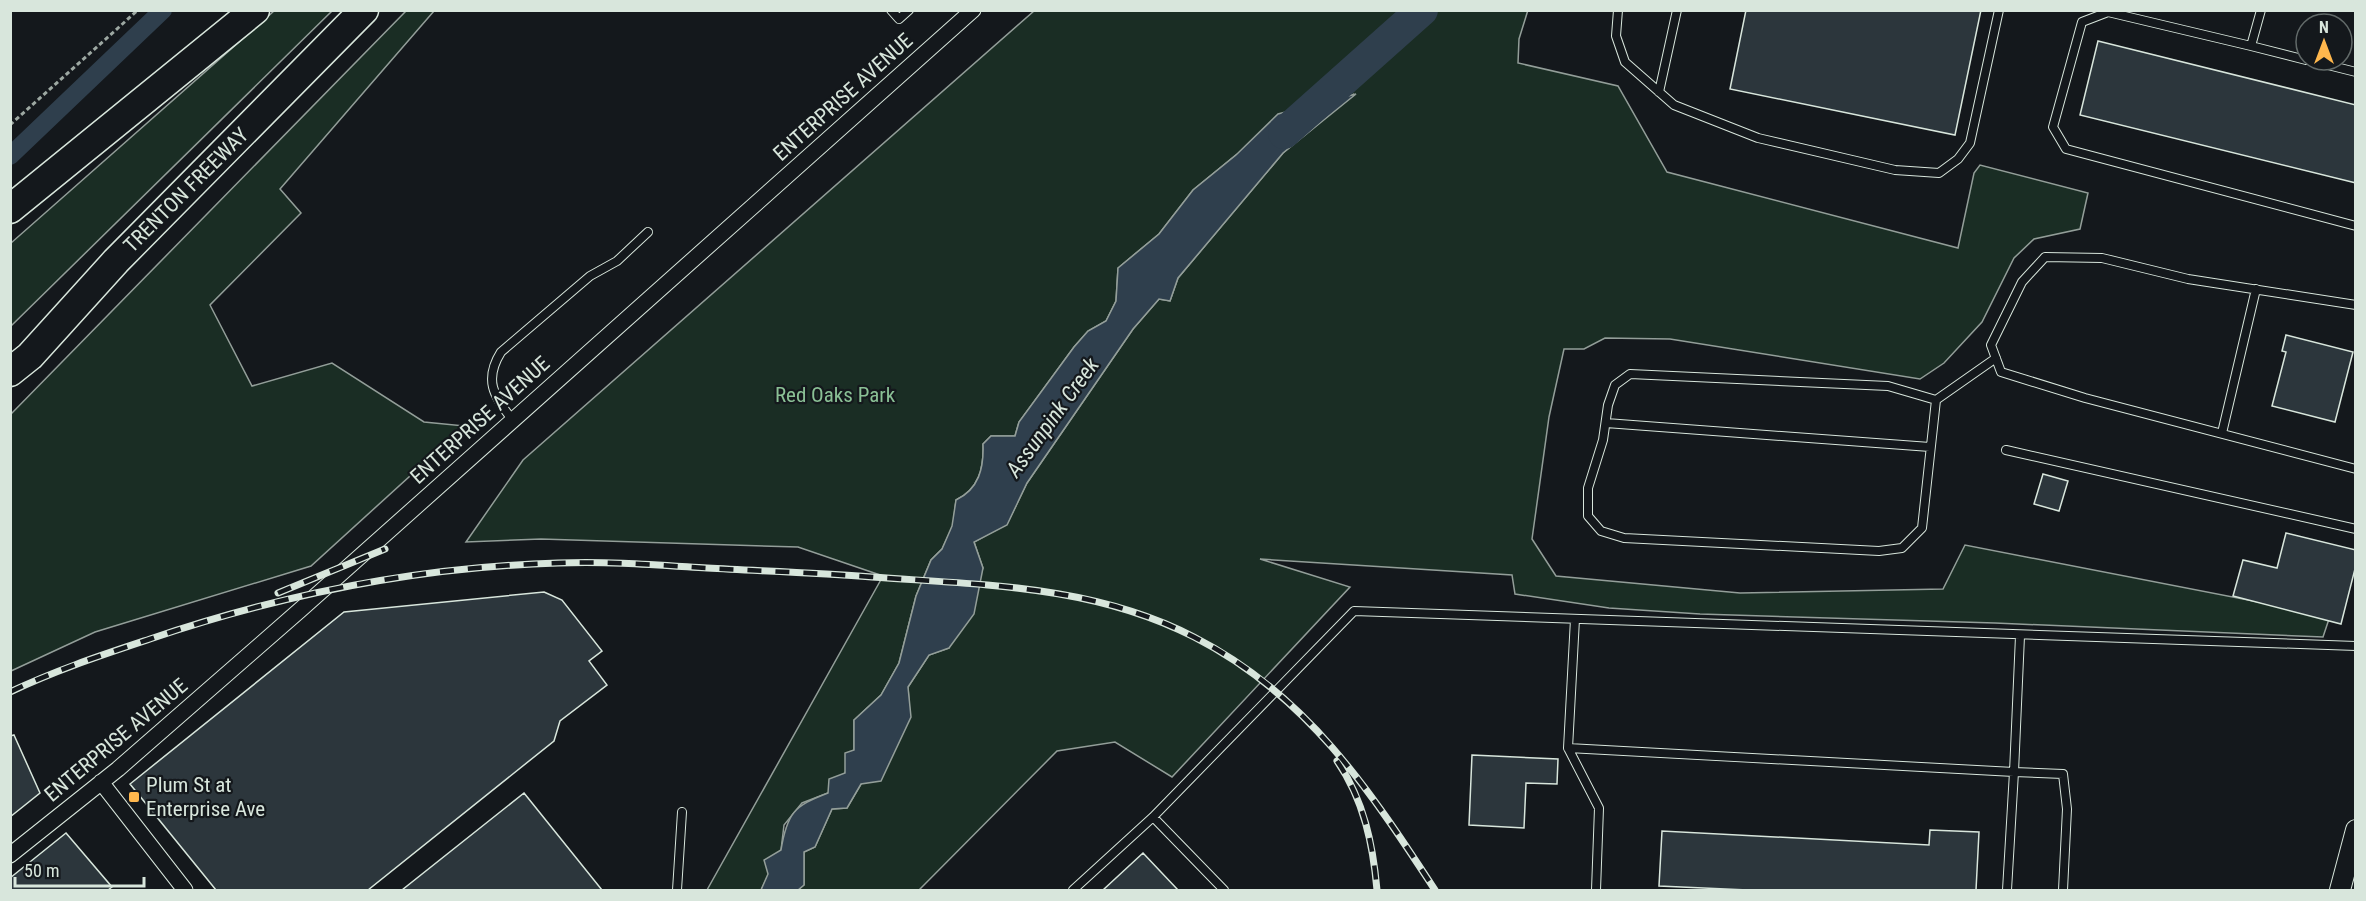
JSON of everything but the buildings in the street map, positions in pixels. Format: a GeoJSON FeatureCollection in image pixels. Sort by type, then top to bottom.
{"type":"FeatureCollection","features":[{"type":"Feature","properties":{"kind":"highway"},"geometry":{"type":"LineString","coordinates":[[10,209],[255,10]]}},
{"type":"Feature","properties":{"kind":"highway","name":"TRENTON FREEWAY"},"geometry":{"type":"LineString","coordinates":[[10,372],[30,356],[90,289],[364,10]]}},
{"type":"Feature","properties":{"kind":"highway"},"geometry":{"type":"LineString","coordinates":[[10,394],[56,339],[90,289]]}},
{"type":"Feature","properties":{"kind":"street","name":"ENTERPRISE AVENUE"},"geometry":{"type":"LineString","coordinates":[[10,855],[101,782],[300,610],[963,13]]}},
{"type":"Feature","properties":{"kind":"street"},"geometry":{"type":"LineString","coordinates":[[101,782],[185,891]]}},
{"type":"Feature","properties":{"kind":"street"},"geometry":{"type":"LineString","coordinates":[[2340,891],[2355,830]]}},
{"type":"Feature","properties":{"kind":"lane"},"geometry":{"type":"LineString","coordinates":[[891,10],[899,19],[909,10]]}},
{"type":"Feature","properties":{"kind":"lane"},"geometry":{"type":"LineString","coordinates":[[1618,10],[1616,36],[1625,62],[1674,105],[1758,138],[1895,170],[1939,173],[1958,159],[1970,143],[2000,10]]}},
{"type":"Feature","properties":{"kind":"lane"},"geometry":{"type":"LineString","coordinates":[[1659,92],[1677,10]]}},
{"type":"Feature","properties":{"kind":"lane"},"geometry":{"type":"LineString","coordinates":[[2251,46],[2261,10]]}},
{"type":"Feature","properties":{"kind":"lane"},"geometry":{"type":"LineString","coordinates":[[2294,57],[2108,12],[2082,22],[2053,127],[2066,149],[2355,226]]}},
{"type":"Feature","properties":{"kind":"lane"},"geometry":{"type":"LineString","coordinates":[[512,419],[501,405],[491,384],[493,364],[501,352],[590,276],[617,261],[648,232]]}},
{"type":"Feature","properties":{"kind":"lane"},"geometry":{"type":"LineString","coordinates":[[2355,305],[2188,279],[2102,258],[2045,257],[2022,282],[1991,345],[2001,372],[2085,398],[2355,469]]}},
{"type":"Feature","properties":{"kind":"lane"},"geometry":{"type":"LineString","coordinates":[[2222,433],[2256,289]]}},
{"type":"Feature","properties":{"kind":"lane"},"geometry":{"type":"LineString","coordinates":[[1936,400],[1888,386],[1630,374],[1615,385],[1588,488],[1588,516],[1601,531],[1624,538],[1879,552],[1902,548],[1922,528],[1936,400],[1996,358]]}},
{"type":"Feature","properties":{"kind":"lane"},"geometry":{"type":"LineString","coordinates":[[1606,423],[1930,447]]}},
{"type":"Feature","properties":{"kind":"lane"},"geometry":{"type":"LineString","coordinates":[[2006,450],[2355,529]]}},
{"type":"Feature","properties":{"kind":"lane"},"geometry":{"type":"LineString","coordinates":[[1073,891],[1154,817],[1354,611],[2355,646]]}},
{"type":"Feature","properties":{"kind":"lane"},"geometry":{"type":"LineString","coordinates":[[1575,619],[1568,748],[1599,808],[1596,891]]}},
{"type":"Feature","properties":{"kind":"lane"},"geometry":{"type":"LineString","coordinates":[[2007,891],[2020,636]]}},
{"type":"Feature","properties":{"kind":"lane"},"geometry":{"type":"LineString","coordinates":[[1568,748],[2063,774],[2067,809],[2062,891]]}},
{"type":"Feature","properties":{"kind":"lane"},"geometry":{"type":"LineString","coordinates":[[677,891],[682,812]]}},
{"type":"Feature","properties":{"kind":"lane"},"geometry":{"type":"LineString","coordinates":[[1154,817],[1224,891]]}},
{"type":"Feature","properties":{"kind":"path"},"geometry":{"type":"LineString","coordinates":[[10,125],[138,10]]}},
{"type":"Feature","properties":{"kind":"green space","name":"Red Oaks Park"},"geometry":{"type":"Polygon","coordinates":[[[1528,10],[1519,39],[1518,63],[1618,86],[1667,172],[1958,248],[1974,173],[1980,165],[2088,193],[2080,229],[2034,239],[2014,258],[1982,322],[1944,363],[1920,379],[1670,339],[1605,338],[1584,349],[1564,349],[1549,417],[1532,539],[1556,576],[1740,593],[1943,589],[1965,545],[2330,616],[2323,637],[1995,623],[1700,614],[1609,608],[1515,594],[1512,575],[1260,559],[1350,587],[1172,777],[1115,742],[1057,751],[919,890],[798,890],[804,885],[804,852],[815,847],[832,809],[847,808],[861,784],[910,717],[908,687],[929,655],[949,648],[983,568],[974,542],[1007,524],[1027,483],[1133,329],[1159,299],[1170,301],[1178,278],[1283,153],[1354,94],[1236,155],[1193,190],[1159,234],[1118,268],[1116,301],[1106,321],[1088,331],[1074,347],[1019,422],[1015,436],[991,436],[983,444],[981,469],[975,484],[956,500],[953,526],[942,549],[931,560],[916,596],[899,663],[881,695],[854,720],[854,750],[845,773],[828,793],[802,803],[784,825],[781,850],[761,890],[707,890],[883,576],[798,547],[541,539],[466,542],[523,460],[1034,11],[1528,10]]]}},
{"type":"Feature","properties":{"kind":"green space"},"geometry":{"type":"Polygon","coordinates":[[[274,11],[332,11],[11,326],[11,243],[274,11]]]}},
{"type":"Feature","properties":{"kind":"green space"},"geometry":{"type":"Polygon","coordinates":[[[406,11],[434,11],[280,189],[301,213],[210,305],[252,386],[332,363],[424,422],[465,426],[311,566],[95,632],[11,671],[11,414],[406,11]]]}},
{"type":"Feature","properties":{"kind":"water"},"geometry":{"type":"Polygon","coordinates":[[[1356,94],[1283,153],[1178,278],[1170,301],[1159,299],[1133,329],[1027,483],[1007,525],[974,542],[983,568],[974,614],[949,648],[929,655],[908,687],[911,717],[881,781],[861,784],[847,808],[832,809],[815,847],[804,852],[804,885],[798,890],[761,890],[768,874],[764,860],[781,850],[786,827],[794,812],[807,802],[828,793],[829,779],[845,773],[845,753],[854,750],[854,720],[881,695],[899,663],[916,596],[931,560],[942,549],[952,526],[956,500],[975,484],[981,469],[983,444],[991,436],[1015,436],[1019,422],[1074,347],[1088,331],[1106,321],[1116,301],[1118,268],[1159,234],[1193,190],[1236,155],[1278,114],[1356,94]]]}},
{"type":"Feature","properties":{"kind":"waterway"},"geometry":{"type":"LineString","coordinates":[[10,156],[163,10]]}},
{"type":"Feature","properties":{"kind":"waterway","name":"Assunpink Creek"},"geometry":{"type":"LineString","coordinates":[[1284,133],[1422,10]]}},
{"type":"Feature","properties":{"kind":"railway"},"geometry":{"type":"LineString","coordinates":[[278,593],[385,549]]}},
{"type":"Feature","properties":{"kind":"railway"},"geometry":{"type":"LineString","coordinates":[[10,692],[97,657],[250,609],[351,586],[453,570],[558,563],[614,563],[955,582],[1037,590],[1117,607],[1156,620],[1194,637],[1234,660],[1270,686],[1332,747],[1385,816],[1435,890]]}},
{"type":"Feature","properties":{"kind":"railway"},"geometry":{"type":"LineString","coordinates":[[1337,761],[1354,791],[1366,823],[1377,890]]}},
{"type":"Feature","properties":{"kind":"place","name":"Plum St at Enterprise Ave"},"geometry":{"type":"Point","coordinates":[134,797]}}]}
